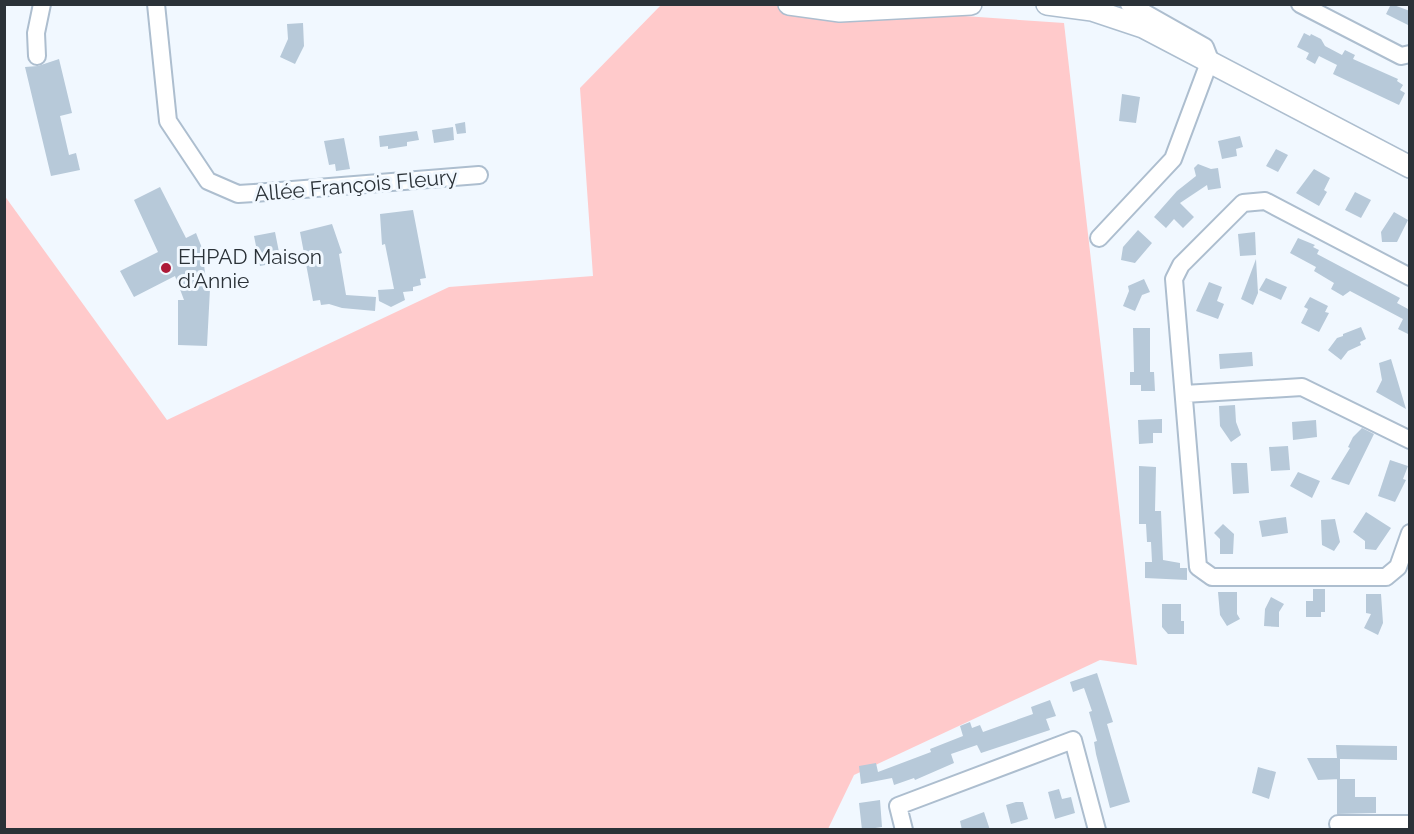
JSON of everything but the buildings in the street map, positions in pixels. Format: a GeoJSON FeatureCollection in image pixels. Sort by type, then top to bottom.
{"type":"FeatureCollection","features":[{"type":"Feature","properties":{"kind":"main road"},"geometry":{"type":"LineString","coordinates":[[789,4],[840,11],[968,5]]}},
{"type":"Feature","properties":{"kind":"main road"},"geometry":{"type":"LineString","coordinates":[[1047,4],[1092,10],[1143,27],[1410,167]]}},
{"type":"Feature","properties":{"kind":"street"},"geometry":{"type":"LineString","coordinates":[[37,56],[36,33],[42,4]]}},
{"type":"Feature","properties":{"kind":"street","name":"Allée François Fleury"},"geometry":{"type":"LineString","coordinates":[[156,4],[168,122],[208,181],[238,194],[254,194],[479,175]]}},
{"type":"Feature","properties":{"kind":"street"},"geometry":{"type":"LineString","coordinates":[[1099,238],[1173,159],[1209,60],[1205,47],[1129,4]]}},
{"type":"Feature","properties":{"kind":"street"},"geometry":{"type":"LineString","coordinates":[[1300,4],[1401,56],[1410,54]]}},
{"type":"Feature","properties":{"kind":"street"},"geometry":{"type":"LineString","coordinates":[[1410,277],[1265,201],[1243,203],[1181,265],[1174,279],[1198,567],[1212,577],[1386,577],[1398,567],[1410,533]]}},
{"type":"Feature","properties":{"kind":"street"},"geometry":{"type":"LineString","coordinates":[[1184,394],[1302,387],[1410,440]]}},
{"type":"Feature","properties":{"kind":"street"},"geometry":{"type":"LineString","coordinates":[[904,830],[898,806],[1073,740],[1097,830]]}},
{"type":"Feature","properties":{"kind":"street"},"geometry":{"type":"LineString","coordinates":[[1338,824],[1410,824]]}},
{"type":"Feature","properties":{"kind":"shaded area"},"geometry":{"type":"Polygon","coordinates":[[[661,5],[806,5],[1064,23],[1137,665],[1100,660],[854,775],[828,829],[5,829],[4,195],[167,420],[449,287],[593,276],[580,88],[661,5]]]}},
{"type":"Feature","properties":{"kind":"place","name":"EHPAD Maison d'Annie"},"geometry":{"type":"Point","coordinates":[166,268]}}]}
